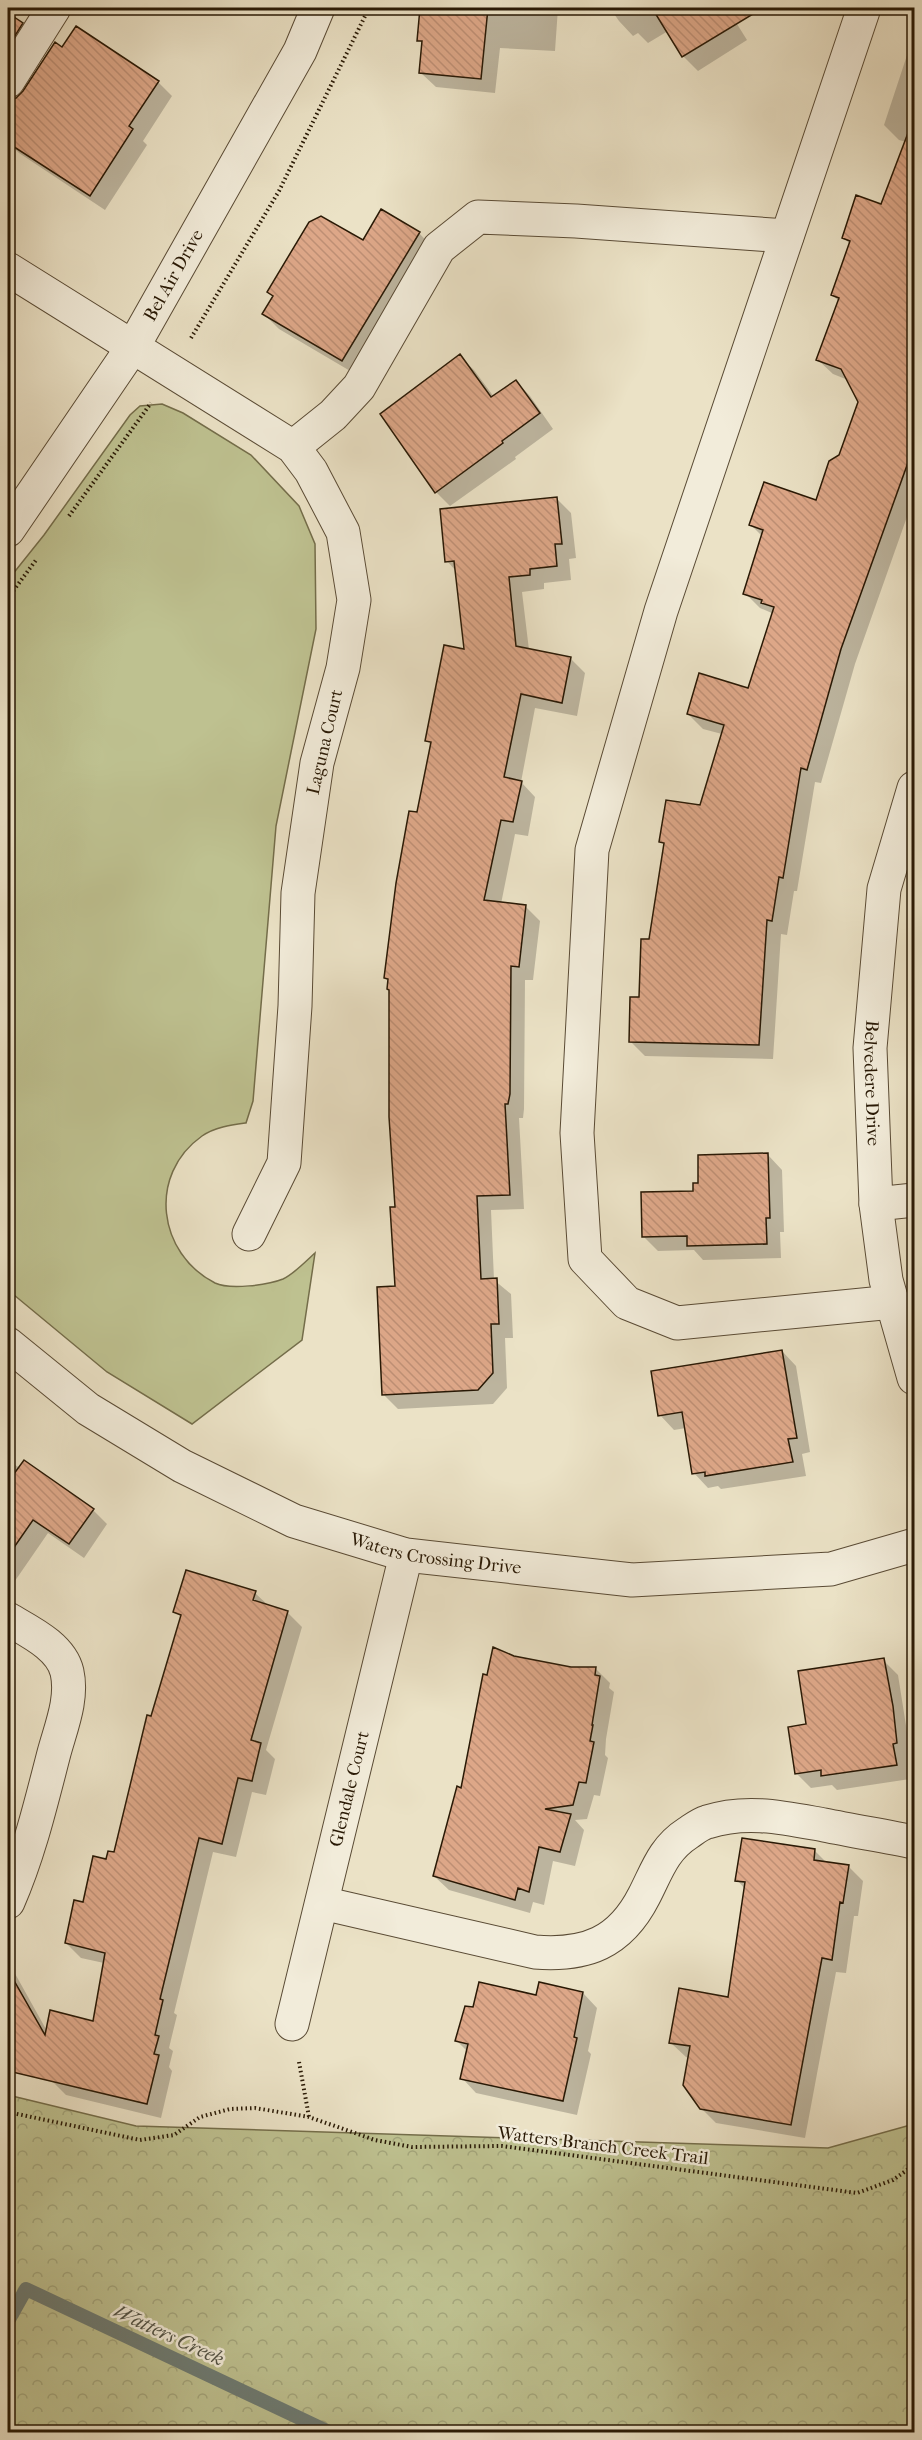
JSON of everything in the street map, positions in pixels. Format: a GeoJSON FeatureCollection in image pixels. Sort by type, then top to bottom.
{"type":"FeatureCollection","features":[{"type":"Feature","properties":{"kind":"street"},"geometry":{"type":"LineString","coordinates":[[8,81],[54,8]]}},
{"type":"Feature","properties":{"kind":"street","name":"Bel Air Drive"},"geometry":{"type":"LineString","coordinates":[[8,530],[134,345],[300,51],[318,8]]}},
{"type":"Feature","properties":{"kind":"street"},"geometry":{"type":"LineString","coordinates":[[864,8],[661,610],[592,850],[577,1132],[585,1259],[627,1303],[677,1323],[892,1302]]}},
{"type":"Feature","properties":{"kind":"street"},"geometry":{"type":"LineString","coordinates":[[293,447],[333,415],[359,387],[439,248],[478,217],[576,221],[787,236]]}},
{"type":"Feature","properties":{"kind":"street","name":"Laguna Court"},"geometry":{"type":"LineString","coordinates":[[8,269],[134,345],[293,447],[311,471],[343,532],[354,600],[343,668],[317,763],[298,893],[295,1006],[284,1163],[249,1234]]}},
{"type":"Feature","properties":{"kind":"street","name":"Belvedere Drive"},"geometry":{"type":"LineString","coordinates":[[915,788],[884,889],[870,1048],[876,1204],[886,1280],[915,1378]]}},
{"type":"Feature","properties":{"kind":"street"},"geometry":{"type":"LineString","coordinates":[[876,1204],[915,1200]]}},
{"type":"Feature","properties":{"kind":"street","name":"Waters Crossing Drive"},"geometry":{"type":"LineString","coordinates":[[8,1344],[88,1409],[182,1466],[294,1521],[406,1555],[632,1580],[831,1569],[915,1545]]}},
{"type":"Feature","properties":{"kind":"street","name":"Glendale Court"},"geometry":{"type":"LineString","coordinates":[[292,2024],[406,1555]]}},
{"type":"Feature","properties":{"kind":"street"},"geometry":{"type":"LineString","coordinates":[[8,1618],[50,1645],[67,1670],[68,1698],[39,1813],[8,1902]]}},
{"type":"Feature","properties":{"kind":"street"},"geometry":{"type":"LineString","coordinates":[[322,1903],[535,1952],[562,1954],[587,1949],[611,1937],[630,1919],[657,1866],[677,1840],[705,1822],[736,1814],[768,1815],[915,1842]]}},
{"type":"Feature","properties":{"kind":"path"},"geometry":{"type":"LineString","coordinates":[[292,2024],[309,2117]]}},
{"type":"Feature","properties":{"kind":"path","name":"Watters Branch Creek Trail"},"geometry":{"type":"LineString","coordinates":[[8,2112],[140,2140],[174,2135],[200,2117],[230,2109],[255,2108],[309,2117],[375,2140],[412,2147],[502,2146],[857,2193],[893,2180],[915,2165]]}},
{"type":"Feature","properties":{"kind":"green space"},"geometry":{"type":"Polygon","coordinates":[[[162,404],[183,413],[251,455],[299,506],[315,544],[316,629],[276,826],[253,1101],[246,1123],[212,1130],[184,1152],[173,1171],[167,1192],[166,1213],[171,1234],[181,1253],[196,1270],[222,1285],[249,1286],[283,1279],[296,1271],[315,1253],[302,1340],[192,1424],[107,1372],[8,1290],[8,580],[44,535],[130,415],[140,406],[162,404]]]}},
{"type":"Feature","properties":{"kind":"green space"},"geometry":{"type":"Polygon","coordinates":[[[8,2095],[136,2126],[828,2148],[914,2124],[914,2432],[246,2432],[232,2426],[230,2432],[8,2432],[8,2095]]]}},
{"type":"Feature","properties":{"kind":"building"},"geometry":{"type":"Polygon","coordinates":[[[420,8],[488,8],[481,79],[419,73],[422,41],[417,41],[420,8]]]}},
{"type":"Feature","properties":{"kind":"building"},"geometry":{"type":"Polygon","coordinates":[[[652,8],[763,8],[682,57],[652,8]]]}},
{"type":"Feature","properties":{"kind":"building"},"geometry":{"type":"Polygon","coordinates":[[[8,13],[23,23],[8,47],[8,13]]]}},
{"type":"Feature","properties":{"kind":"building"},"geometry":{"type":"Polygon","coordinates":[[[76,26],[159,81],[129,126],[133,129],[90,196],[8,143],[8,100],[16,98],[23,91],[55,42],[62,47],[76,26]]]}},
{"type":"Feature","properties":{"kind":"building"},"geometry":{"type":"Polygon","coordinates":[[[911,125],[915,125],[915,443],[841,649],[807,770],[801,768],[783,878],[779,877],[772,921],[767,920],[759,1045],[629,1042],[630,997],[639,997],[641,939],[649,939],[664,843],[659,842],[666,800],[700,805],[724,725],[687,714],[699,673],[748,688],[774,607],[761,603],[762,600],[743,594],[763,530],[749,525],[764,482],[816,500],[829,461],[839,455],[858,402],[841,369],[816,360],[839,298],[831,295],[850,241],[842,238],[856,195],[881,204],[911,125]]]}},
{"type":"Feature","properties":{"kind":"building"},"geometry":{"type":"Polygon","coordinates":[[[381,209],[420,232],[342,361],[262,314],[273,296],[267,292],[309,222],[321,216],[363,240],[381,209]]]}},
{"type":"Feature","properties":{"kind":"building"},"geometry":{"type":"Polygon","coordinates":[[[460,354],[491,397],[516,380],[540,413],[435,493],[380,414],[460,354]]]}},
{"type":"Feature","properties":{"kind":"building"},"geometry":{"type":"Polygon","coordinates":[[[557,497],[562,544],[555,544],[557,566],[530,569],[530,575],[509,577],[516,646],[571,657],[562,703],[521,694],[504,777],[522,781],[513,822],[501,820],[484,900],[526,905],[519,967],[511,966],[510,1094],[508,1104],[505,1104],[510,1195],[477,1196],[481,1279],[497,1278],[499,1324],[491,1324],[493,1373],[478,1390],[382,1395],[377,1287],[395,1286],[390,1207],[395,1207],[389,1117],[389,990],[387,989],[388,979],[384,978],[396,883],[409,811],[417,812],[431,742],[425,741],[444,645],[464,649],[454,561],[445,562],[440,509],[557,497]]]}},
{"type":"Feature","properties":{"kind":"building"},"geometry":{"type":"Polygon","coordinates":[[[768,1153],[770,1218],[766,1218],[767,1244],[687,1246],[687,1236],[642,1237],[641,1192],[693,1191],[693,1183],[698,1183],[698,1155],[768,1153]]]}},
{"type":"Feature","properties":{"kind":"building"},"geometry":{"type":"Polygon","coordinates":[[[782,1350],[797,1438],[788,1439],[793,1462],[705,1476],[705,1472],[692,1474],[682,1412],[658,1416],[651,1371],[782,1350]]]}},
{"type":"Feature","properties":{"kind":"building"},"geometry":{"type":"Polygon","coordinates":[[[24,1460],[94,1509],[69,1544],[33,1520],[8,1556],[8,1482],[24,1460]]]}},
{"type":"Feature","properties":{"kind":"building"},"geometry":{"type":"Polygon","coordinates":[[[186,1570],[256,1591],[253,1600],[288,1611],[251,1740],[261,1743],[252,1781],[238,1778],[222,1844],[199,1838],[160,1999],[163,2000],[155,2035],[159,2036],[154,2054],[159,2055],[147,2104],[8,2071],[8,1970],[45,2035],[50,2010],[93,2021],[105,1953],[65,1943],[74,1900],[83,1902],[93,1856],[106,1859],[108,1851],[114,1852],[147,1715],[151,1716],[181,1615],[173,1612],[186,1570]]]}},
{"type":"Feature","properties":{"kind":"building"},"geometry":{"type":"Polygon","coordinates":[[[493,1647],[514,1656],[571,1667],[596,1667],[595,1675],[600,1676],[590,1741],[594,1742],[586,1783],[579,1782],[573,1805],[545,1809],[571,1814],[560,1852],[539,1847],[529,1892],[518,1888],[515,1900],[433,1876],[457,1786],[461,1788],[483,1674],[487,1675],[493,1647]]]}},
{"type":"Feature","properties":{"kind":"building"},"geometry":{"type":"Polygon","coordinates":[[[884,1658],[893,1706],[897,1743],[893,1744],[897,1765],[821,1776],[821,1770],[795,1774],[788,1727],[806,1724],[798,1671],[884,1658]]]}},
{"type":"Feature","properties":{"kind":"building"},"geometry":{"type":"Polygon","coordinates":[[[742,1838],[815,1849],[814,1860],[849,1865],[843,1903],[840,1902],[832,1960],[822,1958],[791,2125],[700,2109],[683,2085],[690,2046],[669,2043],[679,1988],[728,1997],[745,1882],[735,1881],[742,1838]]]}},
{"type":"Feature","properties":{"kind":"building"},"geometry":{"type":"Polygon","coordinates":[[[479,1982],[536,1995],[539,1982],[583,1992],[574,2037],[577,2038],[563,2101],[460,2079],[468,2044],[455,2041],[465,2006],[473,2007],[479,1982]]]}},
{"type":"Feature","properties":{"kind":"waterway","name":"Watters Creek"},"geometry":{"type":"LineString","coordinates":[[8,2321],[26,2289],[329,2432]]}}]}
